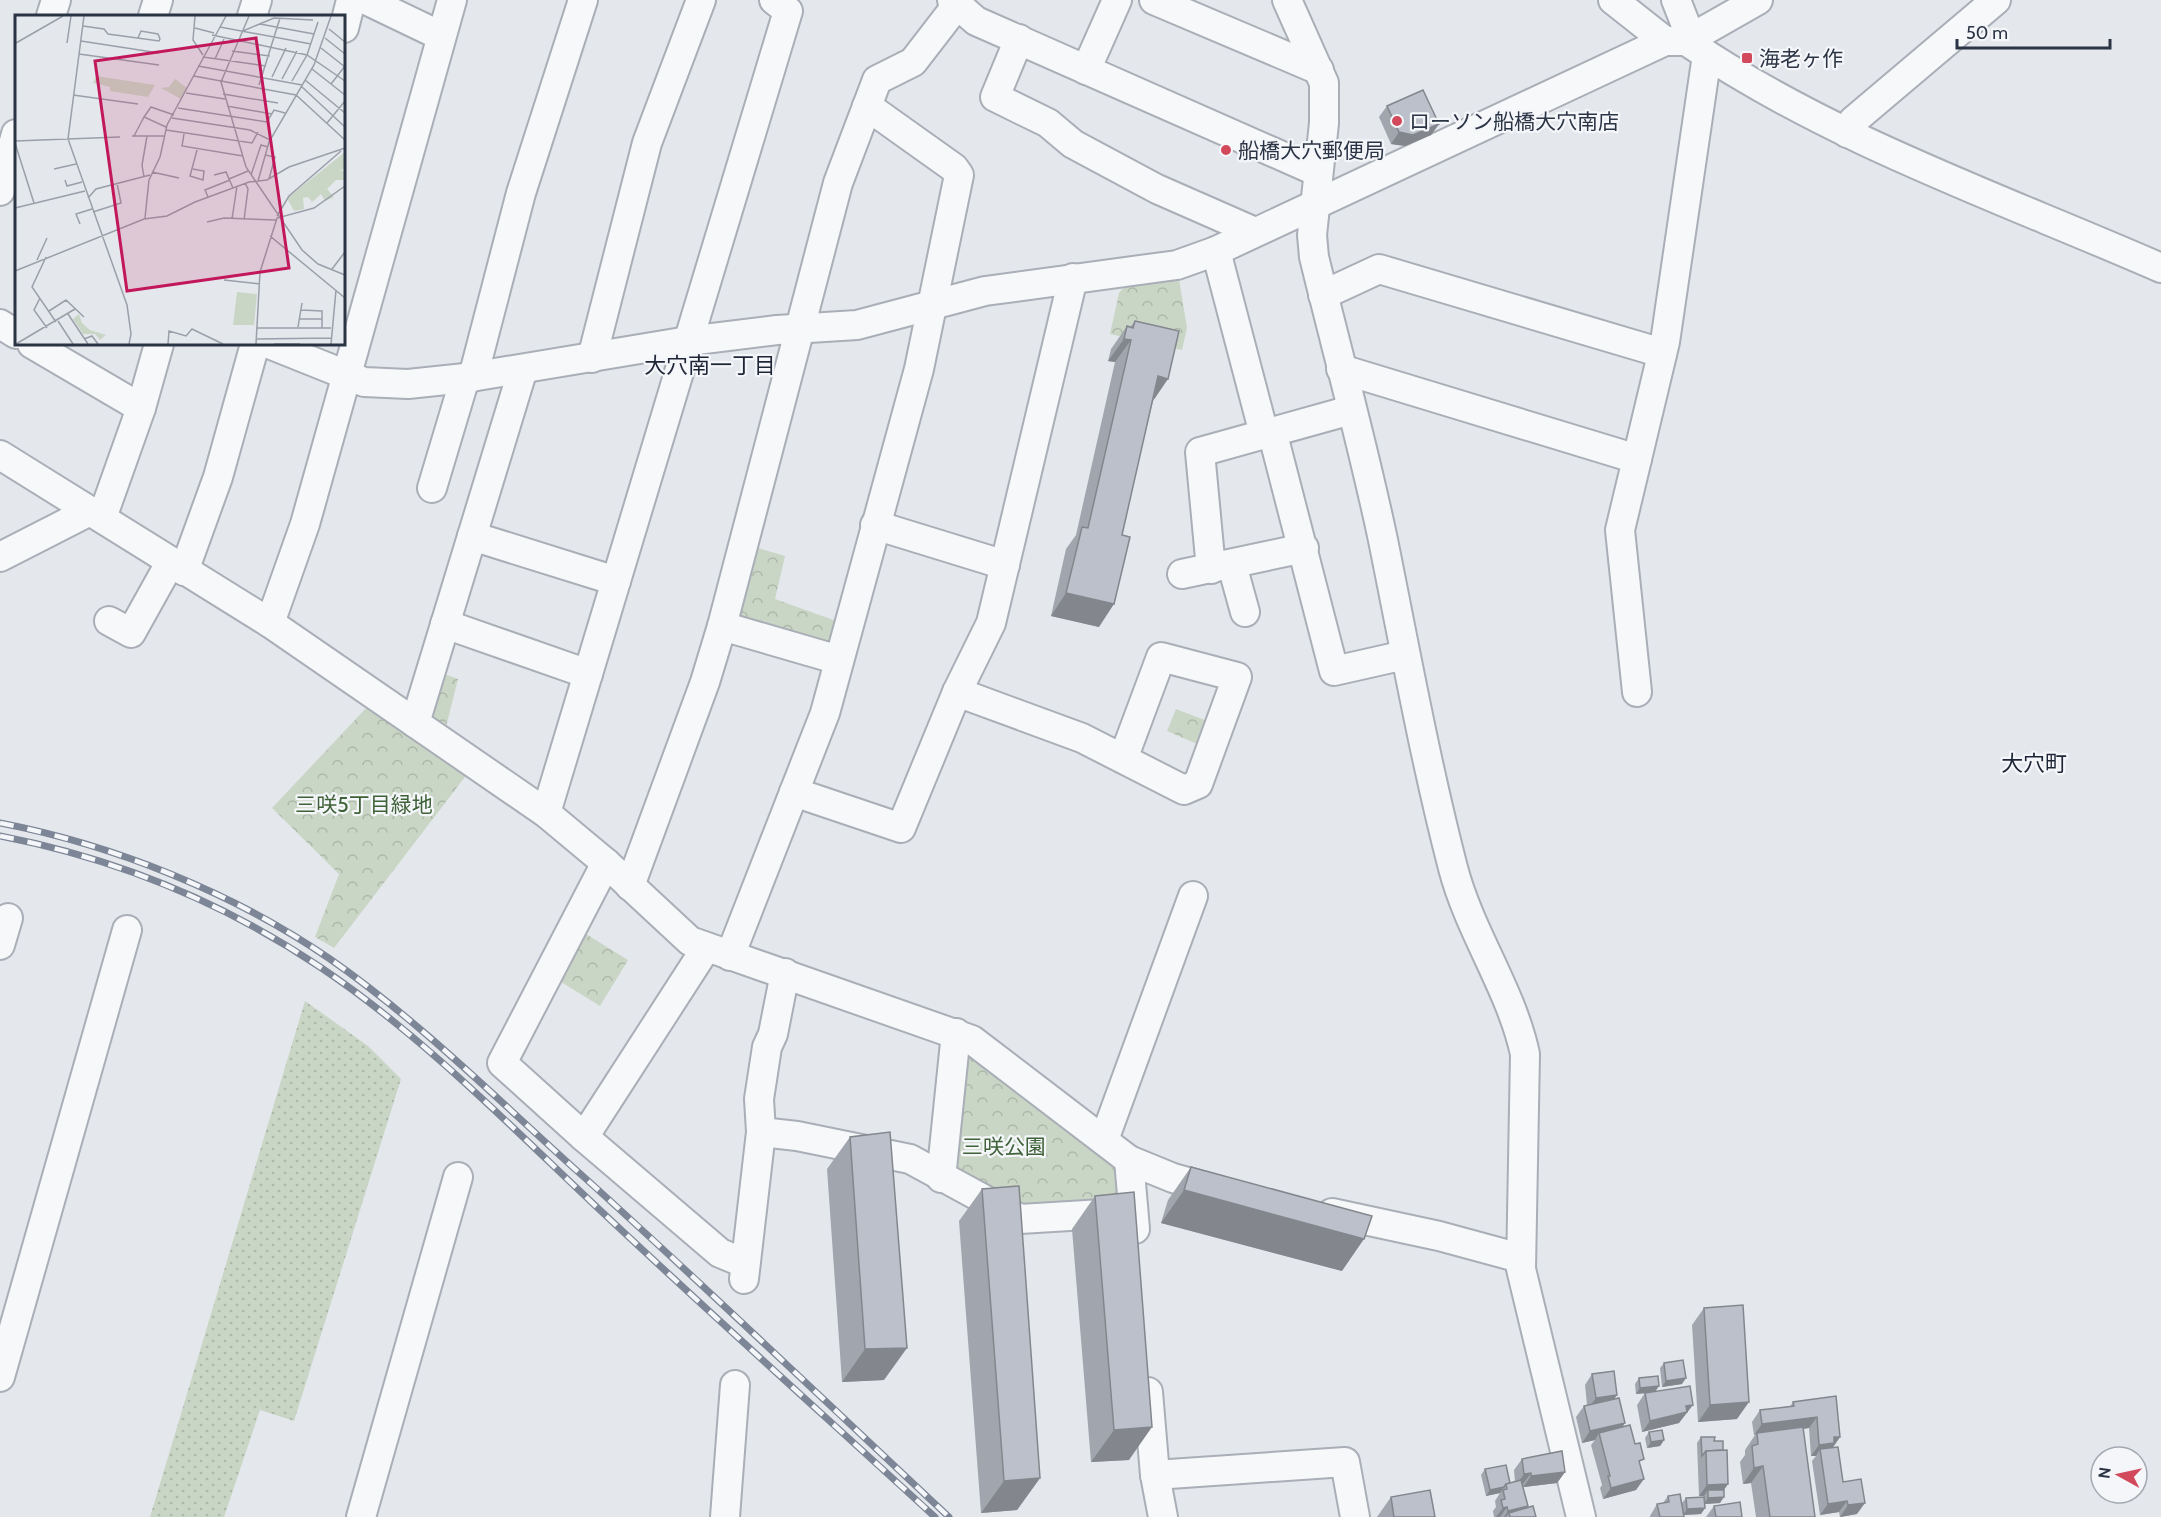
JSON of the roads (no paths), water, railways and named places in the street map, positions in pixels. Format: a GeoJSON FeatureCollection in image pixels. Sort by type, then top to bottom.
{"type":"FeatureCollection","features":[{"type":"Feature","properties":{"kind":"street"},"geometry":{"type":"LineString","coordinates":[[51,15],[56,0]]}},
{"type":"Feature","properties":{"kind":"street"},"geometry":{"type":"LineString","coordinates":[[153,15],[158,0]]}},
{"type":"Feature","properties":{"kind":"street"},"geometry":{"type":"LineString","coordinates":[[252,15],[257,0]]}},
{"type":"Feature","properties":{"kind":"street"},"geometry":{"type":"LineString","coordinates":[[345,24],[351,0]]}},
{"type":"Feature","properties":{"kind":"street"},"geometry":{"type":"LineString","coordinates":[[366,0],[441,36]]}},
{"type":"Feature","properties":{"kind":"street"},"geometry":{"type":"LineString","coordinates":[[270,623],[305,524],[452,0]]}},
{"type":"Feature","properties":{"kind":"street"},"geometry":{"type":"LineString","coordinates":[[432,488],[469,378],[521,193],[581,0]]}},
{"type":"Feature","properties":{"kind":"street"},"geometry":{"type":"LineString","coordinates":[[592,358],[647,143],[701,0]]}},
{"type":"Feature","properties":{"kind":"street"},"geometry":{"type":"LineString","coordinates":[[546,813],[788,11],[774,0]]}},
{"type":"Feature","properties":{"kind":"street"},"geometry":{"type":"LineString","coordinates":[[1086,70],[1117,0]]}},
{"type":"Feature","properties":{"kind":"street"},"geometry":{"type":"LineString","coordinates":[[1154,0],[1319,70]]}},
{"type":"Feature","properties":{"kind":"street"},"geometry":{"type":"LineString","coordinates":[[1287,0],[1324,83],[1325,103],[1314,205],[1314,257],[1382,537],[1405,655],[1454,871],[1472,927],[1518,1022],[1525,1054],[1520,1258],[1579,1505]]}},
{"type":"Feature","properties":{"kind":"street"},"geometry":{"type":"LineString","coordinates":[[1612,0],[1686,46],[1847,133],[2161,268]]}},
{"type":"Feature","properties":{"kind":"street"},"geometry":{"type":"LineString","coordinates":[[1637,692],[1620,530],[1662,353],[1687,28],[1676,0]]}},
{"type":"Feature","properties":{"kind":"street"},"geometry":{"type":"LineString","coordinates":[[271,345],[346,376],[384,384],[469,378],[688,341],[857,325],[985,291],[1177,265],[1216,251],[1314,205],[1686,46],[1758,0]]}},
{"type":"Feature","properties":{"kind":"street"},"geometry":{"type":"LineString","coordinates":[[1847,133],[1853,122],[1996,0]]}},
{"type":"Feature","properties":{"kind":"street"},"geometry":{"type":"LineString","coordinates":[[630,885],[705,682],[762,481],[838,183],[877,80],[913,62],[954,2],[976,21],[1318,172]]}},
{"type":"Feature","properties":{"kind":"street"},"geometry":{"type":"LineString","coordinates":[[1019,39],[995,97],[1048,123],[1073,144],[1156,189],[1255,232]]}},
{"type":"Feature","properties":{"kind":"street"},"geometry":{"type":"LineString","coordinates":[[585,1137],[718,952],[794,792],[825,713],[934,305],[959,175],[954,168],[867,106]]}},
{"type":"Feature","properties":{"kind":"street"},"geometry":{"type":"LineString","coordinates":[[15,138],[0,191],[15,201]]}},
{"type":"Feature","properties":{"kind":"street"},"geometry":{"type":"LineString","coordinates":[[1216,251],[1304,548],[1334,671],[1405,655]]}},
{"type":"Feature","properties":{"kind":"street"},"geometry":{"type":"LineString","coordinates":[[1323,295],[1378,269],[1662,353]]}},
{"type":"Feature","properties":{"kind":"street"},"geometry":{"type":"LineString","coordinates":[[794,792],[901,828],[957,692],[991,623],[1073,278]]}},
{"type":"Feature","properties":{"kind":"street"},"geometry":{"type":"LineString","coordinates":[[0,324],[15,333]]}},
{"type":"Feature","properties":{"kind":"street"},"geometry":{"type":"LineString","coordinates":[[34,345],[141,408]]}},
{"type":"Feature","properties":{"kind":"street"},"geometry":{"type":"LineString","coordinates":[[0,557],[96,515],[141,408],[159,345]]}},
{"type":"Feature","properties":{"kind":"street"},"geometry":{"type":"LineString","coordinates":[[109,621],[131,633],[177,567],[218,477],[255,345]]}},
{"type":"Feature","properties":{"kind":"street"},"geometry":{"type":"LineString","coordinates":[[415,723],[523,369]]}},
{"type":"Feature","properties":{"kind":"street"},"geometry":{"type":"LineString","coordinates":[[1341,369],[1636,459]]}},
{"type":"Feature","properties":{"kind":"street"},"geometry":{"type":"LineString","coordinates":[[1245,612],[1221,567],[1200,452],[1351,410]]}},
{"type":"Feature","properties":{"kind":"street"},"geometry":{"type":"LineString","coordinates":[[0,455],[270,623],[546,813],[606,863],[690,941],[956,1033],[981,1046],[1129,1160],[1173,1178],[1250,1199]]}},
{"type":"Feature","properties":{"kind":"street"},"geometry":{"type":"LineString","coordinates":[[875,525],[1005,565]]}},
{"type":"Feature","properties":{"kind":"street"},"geometry":{"type":"LineString","coordinates":[[472,536],[616,581]]}},
{"type":"Feature","properties":{"kind":"street"},"geometry":{"type":"LineString","coordinates":[[1182,574],[1304,548]]}},
{"type":"Feature","properties":{"kind":"street"},"geometry":{"type":"LineString","coordinates":[[445,624],[588,674]]}},
{"type":"Feature","properties":{"kind":"street"},"geometry":{"type":"LineString","coordinates":[[722,626],[839,660]]}},
{"type":"Feature","properties":{"kind":"street"},"geometry":{"type":"LineString","coordinates":[[957,692],[1082,738],[1123,759],[1184,790],[1198,784],[1237,677],[1161,657],[1123,759]]}},
{"type":"Feature","properties":{"kind":"street"},"geometry":{"type":"LineString","coordinates":[[606,863],[501,1063],[720,1253],[737,1260],[745,1269],[761,1132],[759,1099],[767,1047],[773,1034],[785,973]]}},
{"type":"Feature","properties":{"kind":"street"},"geometry":{"type":"LineString","coordinates":[[1104,1140],[1193,896]]}},
{"type":"Feature","properties":{"kind":"street"},"geometry":{"type":"LineString","coordinates":[[0,945],[8,918]]}},
{"type":"Feature","properties":{"kind":"street"},"geometry":{"type":"LineString","coordinates":[[0,1377],[128,930]]}},
{"type":"Feature","properties":{"kind":"street"},"geometry":{"type":"LineString","coordinates":[[941,1178],[956,1033]]}},
{"type":"Feature","properties":{"kind":"street"},"geometry":{"type":"LineString","coordinates":[[761,1132],[797,1136],[910,1159],[941,1178],[1020,1219],[1133,1213]]}},
{"type":"Feature","properties":{"kind":"street"},"geometry":{"type":"LineString","coordinates":[[1129,1160],[1137,1260]]}},
{"type":"Feature","properties":{"kind":"street"},"geometry":{"type":"LineString","coordinates":[[361,1517],[458,1177]]}},
{"type":"Feature","properties":{"kind":"street"},"geometry":{"type":"LineString","coordinates":[[1305,1206],[1439,1236],[1520,1258]]}},
{"type":"Feature","properties":{"kind":"street"},"geometry":{"type":"LineString","coordinates":[[1146,1368],[1155,1475],[1163,1517]]}},
{"type":"Feature","properties":{"kind":"street"},"geometry":{"type":"LineString","coordinates":[[725,1517],[735,1385]]}},
{"type":"Feature","properties":{"kind":"street"},"geometry":{"type":"LineString","coordinates":[[1155,1475],[1345,1462],[1355,1517]]}},
{"type":"Feature","properties":{"kind":"railway"},"geometry":{"type":"LineString","coordinates":[[0,823],[86,844],[172,874],[254,913],[330,959],[397,1010],[492,1093],[677,1262],[949,1517]]}},
{"type":"Feature","properties":{"kind":"railway"},"geometry":{"type":"LineString","coordinates":[[0,836],[84,857],[166,885],[245,922],[320,967],[360,995],[473,1090],[656,1263],[935,1517]]}},
{"type":"Feature","properties":{"kind":"place","name":"海老ヶ作"},"geometry":{"type":"Point","coordinates":[1747,58]}},
{"type":"Feature","properties":{"kind":"place","name":"ローソン船橋大穴南店"},"geometry":{"type":"Point","coordinates":[1397,121]}},
{"type":"Feature","properties":{"kind":"place","name":"船橋大穴郵便局"},"geometry":{"type":"Point","coordinates":[1226,150]}},
{"type":"Feature","properties":{"kind":"district","name":"大穴南一丁目"},"geometry":{"type":"Point","coordinates":[710,365]}},
{"type":"Feature","properties":{"kind":"district","name":"大穴町"},"geometry":{"type":"Point","coordinates":[2034,763]}},
{"type":"Feature","properties":{"kind":"park label","name":"三咲5丁目緑地"},"geometry":{"type":"Point","coordinates":[364,804]}},
{"type":"Feature","properties":{"kind":"park label","name":"三咲公園"},"geometry":{"type":"Point","coordinates":[1004,1146]}}]}
